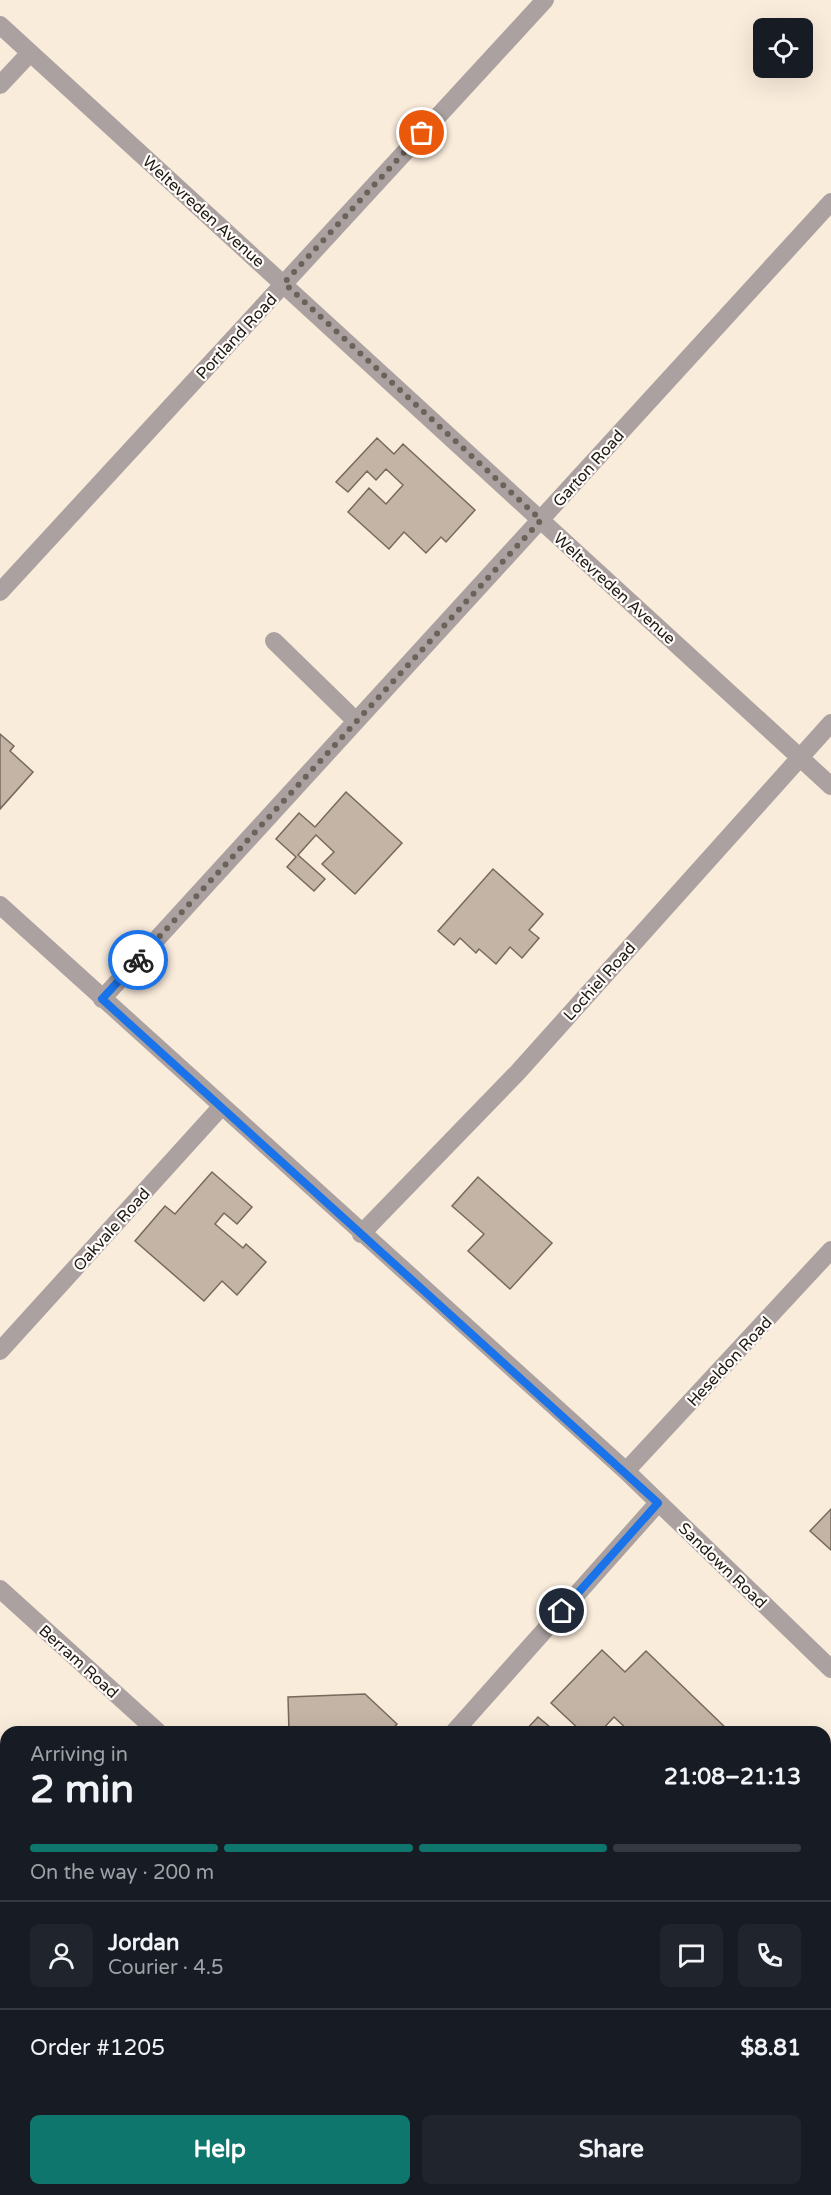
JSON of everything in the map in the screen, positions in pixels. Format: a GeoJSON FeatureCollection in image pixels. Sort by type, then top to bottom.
{"type":"FeatureCollection","features":[{"type":"Feature","properties":{"kind":"street","name":"Portland Road"},"geometry":{"type":"LineString","coordinates":[[0,592],[545,0]]}},
{"type":"Feature","properties":{"kind":"street","name":"Weltevreden Avenue"},"geometry":{"type":"LineString","coordinates":[[0,25],[831,786]]}},
{"type":"Feature","properties":{"kind":"street"},"geometry":{"type":"LineString","coordinates":[[0,85],[30,53]]}},
{"type":"Feature","properties":{"kind":"street","name":"Garton Road"},"geometry":{"type":"LineString","coordinates":[[102,999],[831,202]]}},
{"type":"Feature","properties":{"kind":"street"},"geometry":{"type":"LineString","coordinates":[[274,641],[356,722]]}},
{"type":"Feature","properties":{"kind":"street","name":"Lochiel Road"},"geometry":{"type":"LineString","coordinates":[[361,1234],[518,1072],[831,723]]}},
{"type":"Feature","properties":{"kind":"street","name":"Sandown Road"},"geometry":{"type":"LineString","coordinates":[[0,905],[361,1234],[626,1471],[831,1669]]}},
{"type":"Feature","properties":{"kind":"street","name":"Oakvale Road"},"geometry":{"type":"LineString","coordinates":[[0,1351],[222,1106]]}},
{"type":"Feature","properties":{"kind":"street","name":"Heseldon Road"},"geometry":{"type":"LineString","coordinates":[[626,1471],[831,1250]]}},
{"type":"Feature","properties":{"kind":"street"},"geometry":{"type":"LineString","coordinates":[[459,1726],[658,1503]]}},
{"type":"Feature","properties":{"kind":"street","name":"Berram Road"},"geometry":{"type":"LineString","coordinates":[[0,1589],[151,1726]]}},
{"type":"Feature","properties":{"kind":"building"},"geometry":{"type":"Polygon","coordinates":[[[377,438],[394,454],[403,444],[475,510],[446,542],[441,537],[426,553],[404,532],[389,549],[348,512],[369,488],[386,504],[403,485],[386,469],[376,480],[367,471],[348,492],[336,482],[377,438]]]}},
{"type":"Feature","properties":{"kind":"building"},"geometry":{"type":"Polygon","coordinates":[[[0,734],[14,746],[10,751],[33,772],[0,809],[0,734]]]}},
{"type":"Feature","properties":{"kind":"building"},"geometry":{"type":"Polygon","coordinates":[[[346,792],[402,843],[355,894],[322,864],[334,852],[316,835],[298,855],[325,879],[314,891],[287,867],[296,857],[276,839],[299,813],[315,827],[346,792]]]}},
{"type":"Feature","properties":{"kind":"building"},"geometry":{"type":"Polygon","coordinates":[[[493,869],[543,914],[529,930],[539,938],[522,958],[510,947],[496,964],[479,949],[476,953],[460,938],[454,945],[438,931],[493,869]]]}},
{"type":"Feature","properties":{"kind":"building"},"geometry":{"type":"Polygon","coordinates":[[[212,1172],[252,1207],[237,1224],[224,1213],[215,1224],[243,1248],[246,1244],[266,1262],[237,1295],[222,1281],[204,1301],[135,1241],[165,1206],[175,1214],[212,1172]]]}},
{"type":"Feature","properties":{"kind":"building"},"geometry":{"type":"Polygon","coordinates":[[[478,1177],[552,1243],[510,1289],[468,1251],[484,1234],[452,1206],[478,1177]]]}},
{"type":"Feature","properties":{"kind":"building"},"geometry":{"type":"Polygon","coordinates":[[[831,1509],[831,1550],[810,1531],[831,1509]]]}},
{"type":"Feature","properties":{"kind":"building"},"geometry":{"type":"Polygon","coordinates":[[[602,1650],[625,1672],[646,1651],[724,1726],[624,1726],[614,1717],[606,1726],[576,1726],[551,1703],[602,1650]]]}},
{"type":"Feature","properties":{"kind":"building"},"geometry":{"type":"Polygon","coordinates":[[[365,1694],[397,1724],[395,1726],[289,1726],[288,1697],[365,1694]]]}},
{"type":"Feature","properties":{"kind":"building"},"geometry":{"type":"Polygon","coordinates":[[[538,1717],[549,1726],[530,1726],[538,1717]]]}},
{"type":"Feature","properties":{"kind":"way so far"},"geometry":{"type":"LineString","coordinates":[[138,960],[541,520],[284,283],[422,133]]}},
{"type":"Feature","properties":{"kind":"route"},"geometry":{"type":"LineString","coordinates":[[138,960],[102,999],[626,1471],[658,1503],[562,1611]]}}]}
